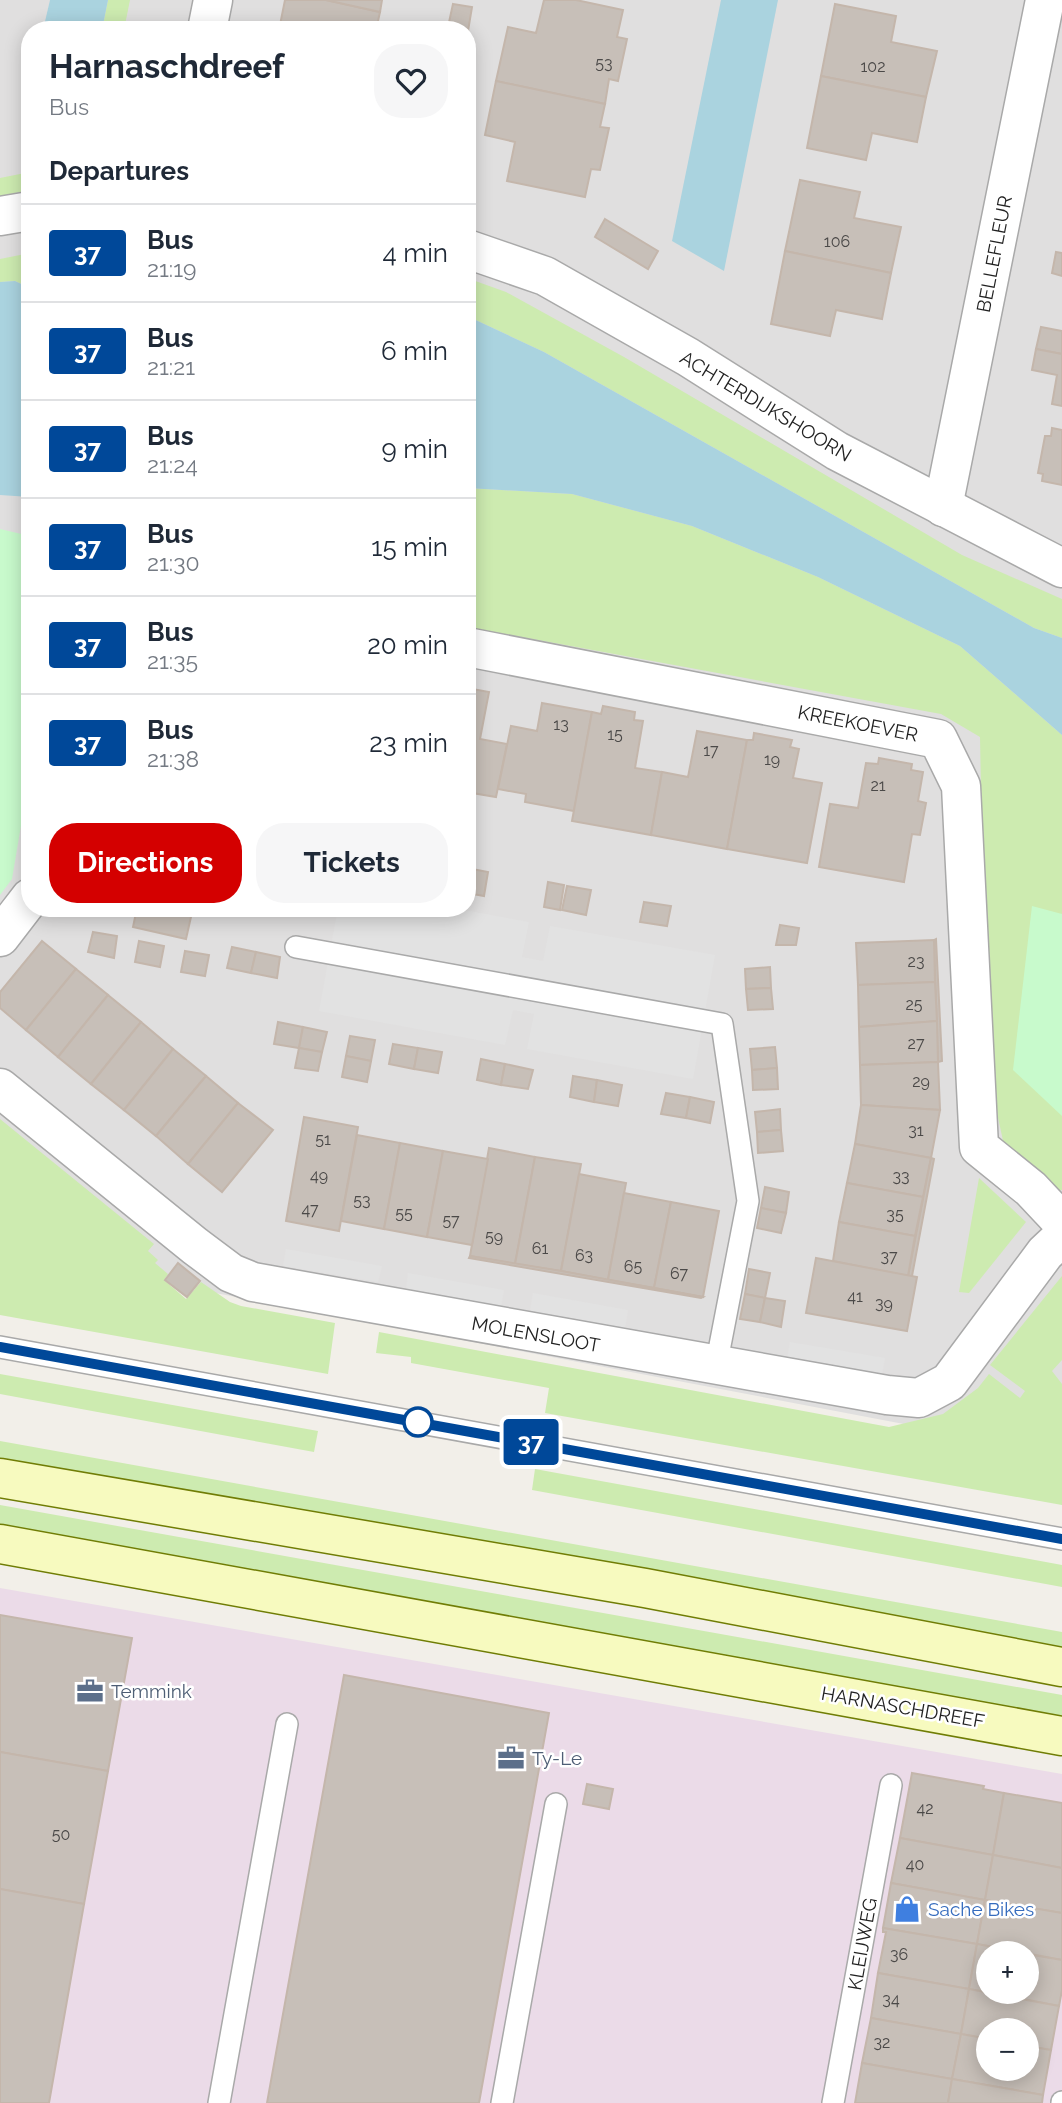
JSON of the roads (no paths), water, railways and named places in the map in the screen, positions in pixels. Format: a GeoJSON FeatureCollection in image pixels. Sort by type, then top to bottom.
{"type":"FeatureCollection","features":[{"type":"Feature","properties":{"kind":"street"},"geometry":{"type":"LineString","coordinates":[[210,21],[213,0]]}},
{"type":"Feature","properties":{"kind":"street","name":"BELLEFLEUR"},"geometry":{"type":"LineString","coordinates":[[943,507],[1045,0]]}},
{"type":"Feature","properties":{"kind":"street"},"geometry":{"type":"LineString","coordinates":[[0,216],[21,212]]}},
{"type":"Feature","properties":{"kind":"street","name":"ACHTERDIJKSHOORN"},"geometry":{"type":"LineString","coordinates":[[476,252],[545,276],[688,358],[837,451],[1062,568]]}},
{"type":"Feature","properties":{"kind":"street","name":"KREEKOEVER"},"geometry":{"type":"LineString","coordinates":[[476,649],[938,739],[961,786],[979,1147],[1031,1189],[1062,1222]]}},
{"type":"Feature","properties":{"kind":"street"},"geometry":{"type":"LineString","coordinates":[[0,937],[21,910]]}},
{"type":"Feature","properties":{"kind":"street","name":"MOLENSLOOT"},"geometry":{"type":"LineString","coordinates":[[0,1088],[195,1246],[231,1273],[253,1282],[887,1395],[919,1398],[949,1382],[1045,1253],[1062,1237]]}},
{"type":"Feature","properties":{"kind":"street"},"geometry":{"type":"LineString","coordinates":[[0,1478],[645,1588],[1062,1667]]}},
{"type":"Feature","properties":{"kind":"street","name":"HARNASCHDREEF"},"geometry":{"type":"LineString","coordinates":[[0,1544],[1062,1736]]}},
{"type":"Feature","properties":{"kind":"lane"},"geometry":{"type":"LineString","coordinates":[[296,947],[722,1024],[747,1201],[716,1366]]}},
{"type":"Feature","properties":{"kind":"lane"},"geometry":{"type":"LineString","coordinates":[[0,1347],[1062,1539]]}},
{"type":"Feature","properties":{"kind":"lane"},"geometry":{"type":"LineString","coordinates":[[219,2103],[287,1724]]}},
{"type":"Feature","properties":{"kind":"lane","name":"KLEIJWEG"},"geometry":{"type":"LineString","coordinates":[[833,2103],[891,1786]]}},
{"type":"Feature","properties":{"kind":"lane"},"geometry":{"type":"LineString","coordinates":[[502,2103],[556,1804]]}},
{"type":"Feature","properties":{"kind":"water"},"geometry":{"type":"Polygon","coordinates":[[[50,0],[108,0],[104,21],[45,21],[50,0]]]}},
{"type":"Feature","properties":{"kind":"water"},"geometry":{"type":"Polygon","coordinates":[[[721,0],[778,0],[724,271],[672,241],[721,0]]]}},
{"type":"Feature","properties":{"kind":"water"},"geometry":{"type":"Polygon","coordinates":[[[15,281],[21,284],[21,496],[0,495],[0,282],[15,281]]]}},
{"type":"Feature","properties":{"kind":"water"},"geometry":{"type":"Polygon","coordinates":[[[476,320],[544,352],[1034,628],[1062,638],[1062,735],[960,646],[818,577],[692,526],[572,494],[476,489],[476,320]]]}},
{"type":"Feature","properties":{"kind":"place","name":"Temmink"},"geometry":{"type":"Point","coordinates":[90,1691]}},
{"type":"Feature","properties":{"kind":"place","name":"Ty-Le"},"geometry":{"type":"Point","coordinates":[511,1758]}},
{"type":"Feature","properties":{"kind":"place","name":"Sache Bikes"},"geometry":{"type":"Point","coordinates":[907,1909]}}]}
